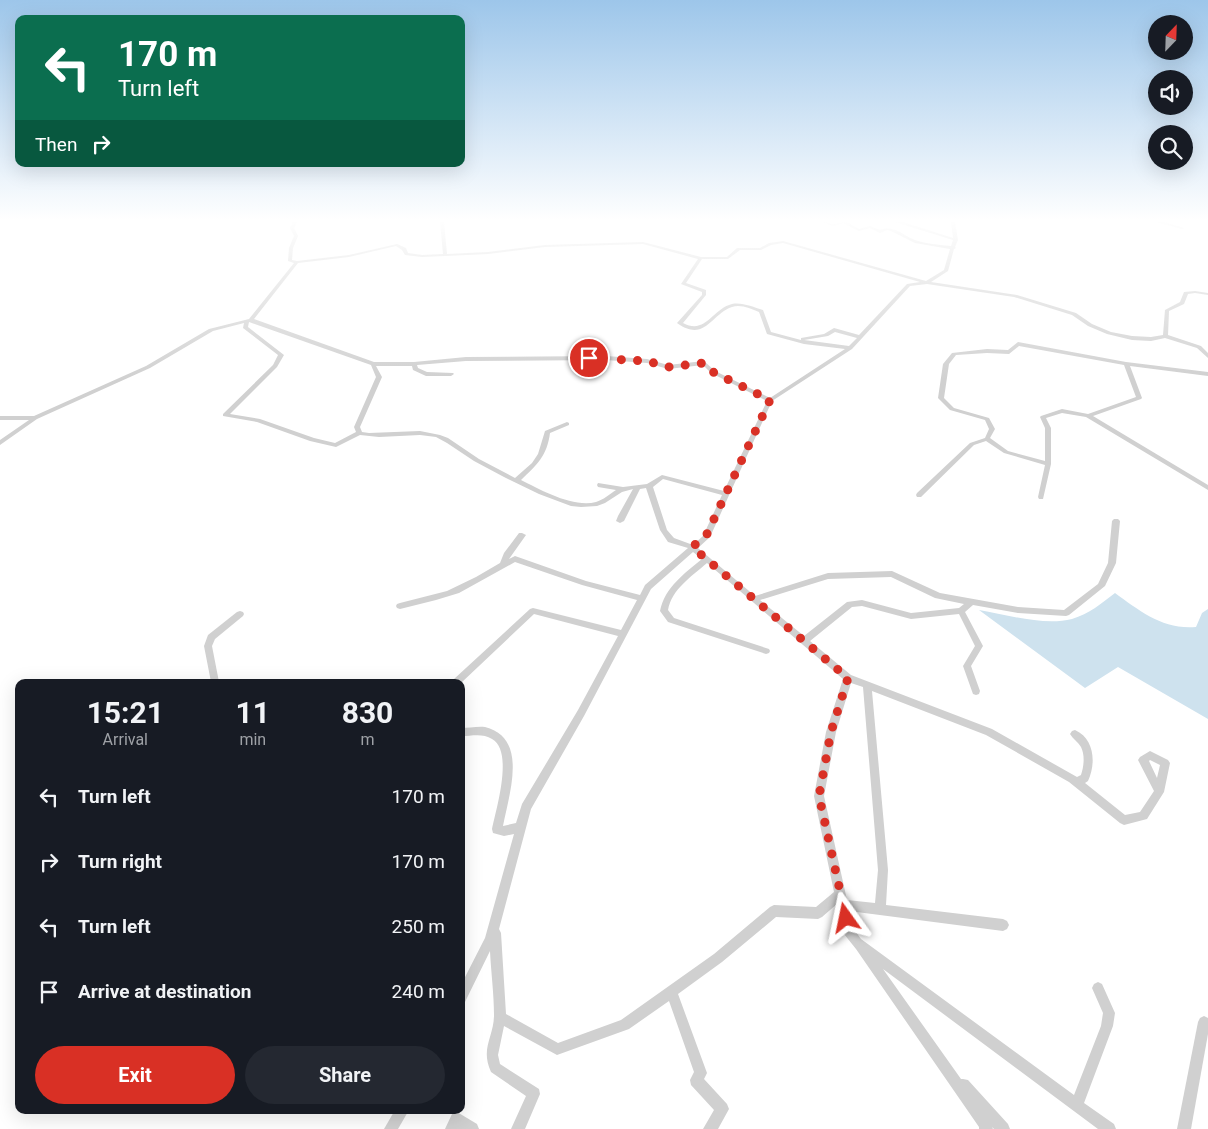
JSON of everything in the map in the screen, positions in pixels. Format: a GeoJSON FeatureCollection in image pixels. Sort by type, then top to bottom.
{"type":"FeatureCollection","features":[{"type":"Feature","properties":{"kind":"street"},"geometry":{"type":"LineString","coordinates":[[287,275],[244,328],[281,356],[275,366],[225,415],[258,420],[312,440],[336,445],[359,433],[376,436],[428,433],[441,436],[468,455],[517,480],[563,501],[579,506],[595,505],[609,500],[625,489]]}},
{"type":"Feature","properties":{"kind":"street"},"geometry":{"type":"LineString","coordinates":[[689,275],[683,284],[704,291],[704,295],[680,323],[686,327],[701,327],[728,307],[741,305],[761,311],[769,333],[791,339],[850,348]]}},
{"type":"Feature","properties":{"kind":"street"},"geometry":{"type":"LineString","coordinates":[[898,275],[927,283],[1015,296],[1074,314],[1090,325],[1109,333],[1132,338],[1151,339],[1165,336],[1199,347],[1208,356]]}},
{"type":"Feature","properties":{"kind":"street"},"geometry":{"type":"LineString","coordinates":[[465,990],[490,940],[526,807],[581,713],[648,587],[706,536],[770,400],[850,348],[909,286],[927,283],[940,275]]}},
{"type":"Feature","properties":{"kind":"street"},"geometry":{"type":"LineString","coordinates":[[1165,336],[1168,310],[1182,303],[1186,293],[1208,294]]}},
{"type":"Feature","properties":{"kind":"street"},"geometry":{"type":"LineString","coordinates":[[0,443],[35,418],[148,367],[211,330],[249,321],[373,364],[414,364],[466,359],[606,358],[647,361],[668,367],[704,363],[713,372],[770,400]]}},
{"type":"Feature","properties":{"kind":"street"},"geometry":{"type":"LineString","coordinates":[[791,339],[810,339],[834,330],[860,337]]}},
{"type":"Feature","properties":{"kind":"street"},"geometry":{"type":"LineString","coordinates":[[987,440],[992,429],[988,419],[952,409],[941,398],[946,364],[954,354],[987,351],[1009,352],[1018,344],[1126,364],[1208,374]]}},
{"type":"Feature","properties":{"kind":"street"},"geometry":{"type":"LineString","coordinates":[[359,433],[357,427],[379,376],[373,364]]}},
{"type":"Feature","properties":{"kind":"street"},"geometry":{"type":"LineString","coordinates":[[414,364],[415,369],[426,374],[451,374]]}},
{"type":"Feature","properties":{"kind":"street"},"geometry":{"type":"LineString","coordinates":[[1088,416],[1140,398],[1126,364]]}},
{"type":"Feature","properties":{"kind":"street"},"geometry":{"type":"LineString","coordinates":[[1041,497],[1048,464],[1048,428],[1043,417],[1062,410],[1088,416],[1208,488]]}},
{"type":"Feature","properties":{"kind":"street"},"geometry":{"type":"LineString","coordinates":[[0,418],[35,418]]}},
{"type":"Feature","properties":{"kind":"street"},"geometry":{"type":"LineString","coordinates":[[517,480],[539,461],[546,447],[547,432],[567,424]]}},
{"type":"Feature","properties":{"kind":"street"},"geometry":{"type":"LineString","coordinates":[[919,495],[972,444],[987,440],[1006,452],[1048,464]]}},
{"type":"Feature","properties":{"kind":"street"},"geometry":{"type":"LineString","coordinates":[[600,485],[625,489],[649,486],[662,477],[726,494]]}},
{"type":"Feature","properties":{"kind":"street"},"geometry":{"type":"LineString","coordinates":[[649,486],[664,530],[671,540],[692,547],[848,678],[989,732],[1076,782],[1124,820],[1143,816],[1159,792]]}},
{"type":"Feature","properties":{"kind":"street"},"geometry":{"type":"LineString","coordinates":[[620,521],[624,509],[632,499],[637,487]]}},
{"type":"Feature","properties":{"kind":"street"},"geometry":{"type":"LineString","coordinates":[[754,598],[828,576],[892,574],[938,596],[1018,610],[1066,613],[1101,586],[1112,563],[1116,521]]}},
{"type":"Feature","properties":{"kind":"street"},"geometry":{"type":"LineString","coordinates":[[503,565],[507,555],[522,535]]}},
{"type":"Feature","properties":{"kind":"street"},"geometry":{"type":"LineString","coordinates":[[400,606],[455,592],[494,573],[503,565],[515,559],[585,583],[641,598]]}},
{"type":"Feature","properties":{"kind":"street"},"geometry":{"type":"LineString","coordinates":[[707,559],[664,600],[664,611],[671,620],[766,651]]}},
{"type":"Feature","properties":{"kind":"street"},"geometry":{"type":"LineString","coordinates":[[804,641],[850,604],[862,603],[911,616],[961,611],[971,602]]}},
{"type":"Feature","properties":{"kind":"street"},"geometry":{"type":"LineString","coordinates":[[460,679],[533,611],[623,634]]}},
{"type":"Feature","properties":{"kind":"street"},"geometry":{"type":"LineString","coordinates":[[961,611],[979,646],[967,666],[976,691]]}},
{"type":"Feature","properties":{"kind":"street"},"geometry":{"type":"LineString","coordinates":[[215,679],[208,646],[211,637],[240,614]]}},
{"type":"Feature","properties":{"kind":"street"},"geometry":{"type":"LineString","coordinates":[[848,678],[831,732],[819,796],[848,930],[985,1124],[986,1129]]}},
{"type":"Feature","properties":{"kind":"street"},"geometry":{"type":"LineString","coordinates":[[867,685],[883,870],[880,909]]}},
{"type":"Feature","properties":{"kind":"street"},"geometry":{"type":"LineString","coordinates":[[465,731],[475,729],[496,736],[506,747],[509,767],[508,784],[497,829],[504,831],[519,828]]}},
{"type":"Feature","properties":{"kind":"street"},"geometry":{"type":"LineString","coordinates":[[1075,734],[1084,741],[1089,766],[1085,778],[1076,782]]}},
{"type":"Feature","properties":{"kind":"street"},"geometry":{"type":"LineString","coordinates":[[500,1017],[557,1049],[625,1025],[718,958],[774,911],[818,913],[841,899],[880,909],[1003,925]]}},
{"type":"Feature","properties":{"kind":"street"},"geometry":{"type":"LineString","coordinates":[[496,918],[495,962],[500,1017],[492,1055],[495,1068],[534,1094],[518,1129]]}},
{"type":"Feature","properties":{"kind":"street"},"geometry":{"type":"LineString","coordinates":[[858,943],[1109,1129]]}},
{"type":"Feature","properties":{"kind":"street"},"geometry":{"type":"LineString","coordinates":[[1077,1105],[1107,1026],[1109,1013],[1098,988]]}},
{"type":"Feature","properties":{"kind":"street"},"geometry":{"type":"LineString","coordinates":[[671,991],[701,1073],[696,1080],[722,1109],[710,1129]]}},
{"type":"Feature","properties":{"kind":"street"},"geometry":{"type":"LineString","coordinates":[[1184,1129],[1204,1022],[1208,1024]]}},
{"type":"Feature","properties":{"kind":"street"},"geometry":{"type":"LineString","coordinates":[[941,1061],[1003,1129]]}},
{"type":"Feature","properties":{"kind":"street"},"geometry":{"type":"LineString","coordinates":[[391,1129],[400,1114]]}},
{"type":"Feature","properties":{"kind":"street"},"geometry":{"type":"LineString","coordinates":[[452,1129],[457,1119],[472,1129]]}},
{"type":"Feature","properties":{"kind":"water"},"geometry":{"type":"Polygon","coordinates":[[[1115,593],[1152,618],[1184,627],[1196,627],[1202,613],[1208,609],[1208,719],[1118,667],[1085,688],[979,610],[1038,621],[1061,621],[1084,614],[1115,593]]]}},
{"type":"Feature","properties":{"kind":"route"},"geometry":{"type":"LineString","coordinates":[[589,358],[647,361],[668,367],[704,363],[713,372],[770,400],[706,536],[692,547],[848,678],[831,732],[819,796],[846,918]]}}]}
